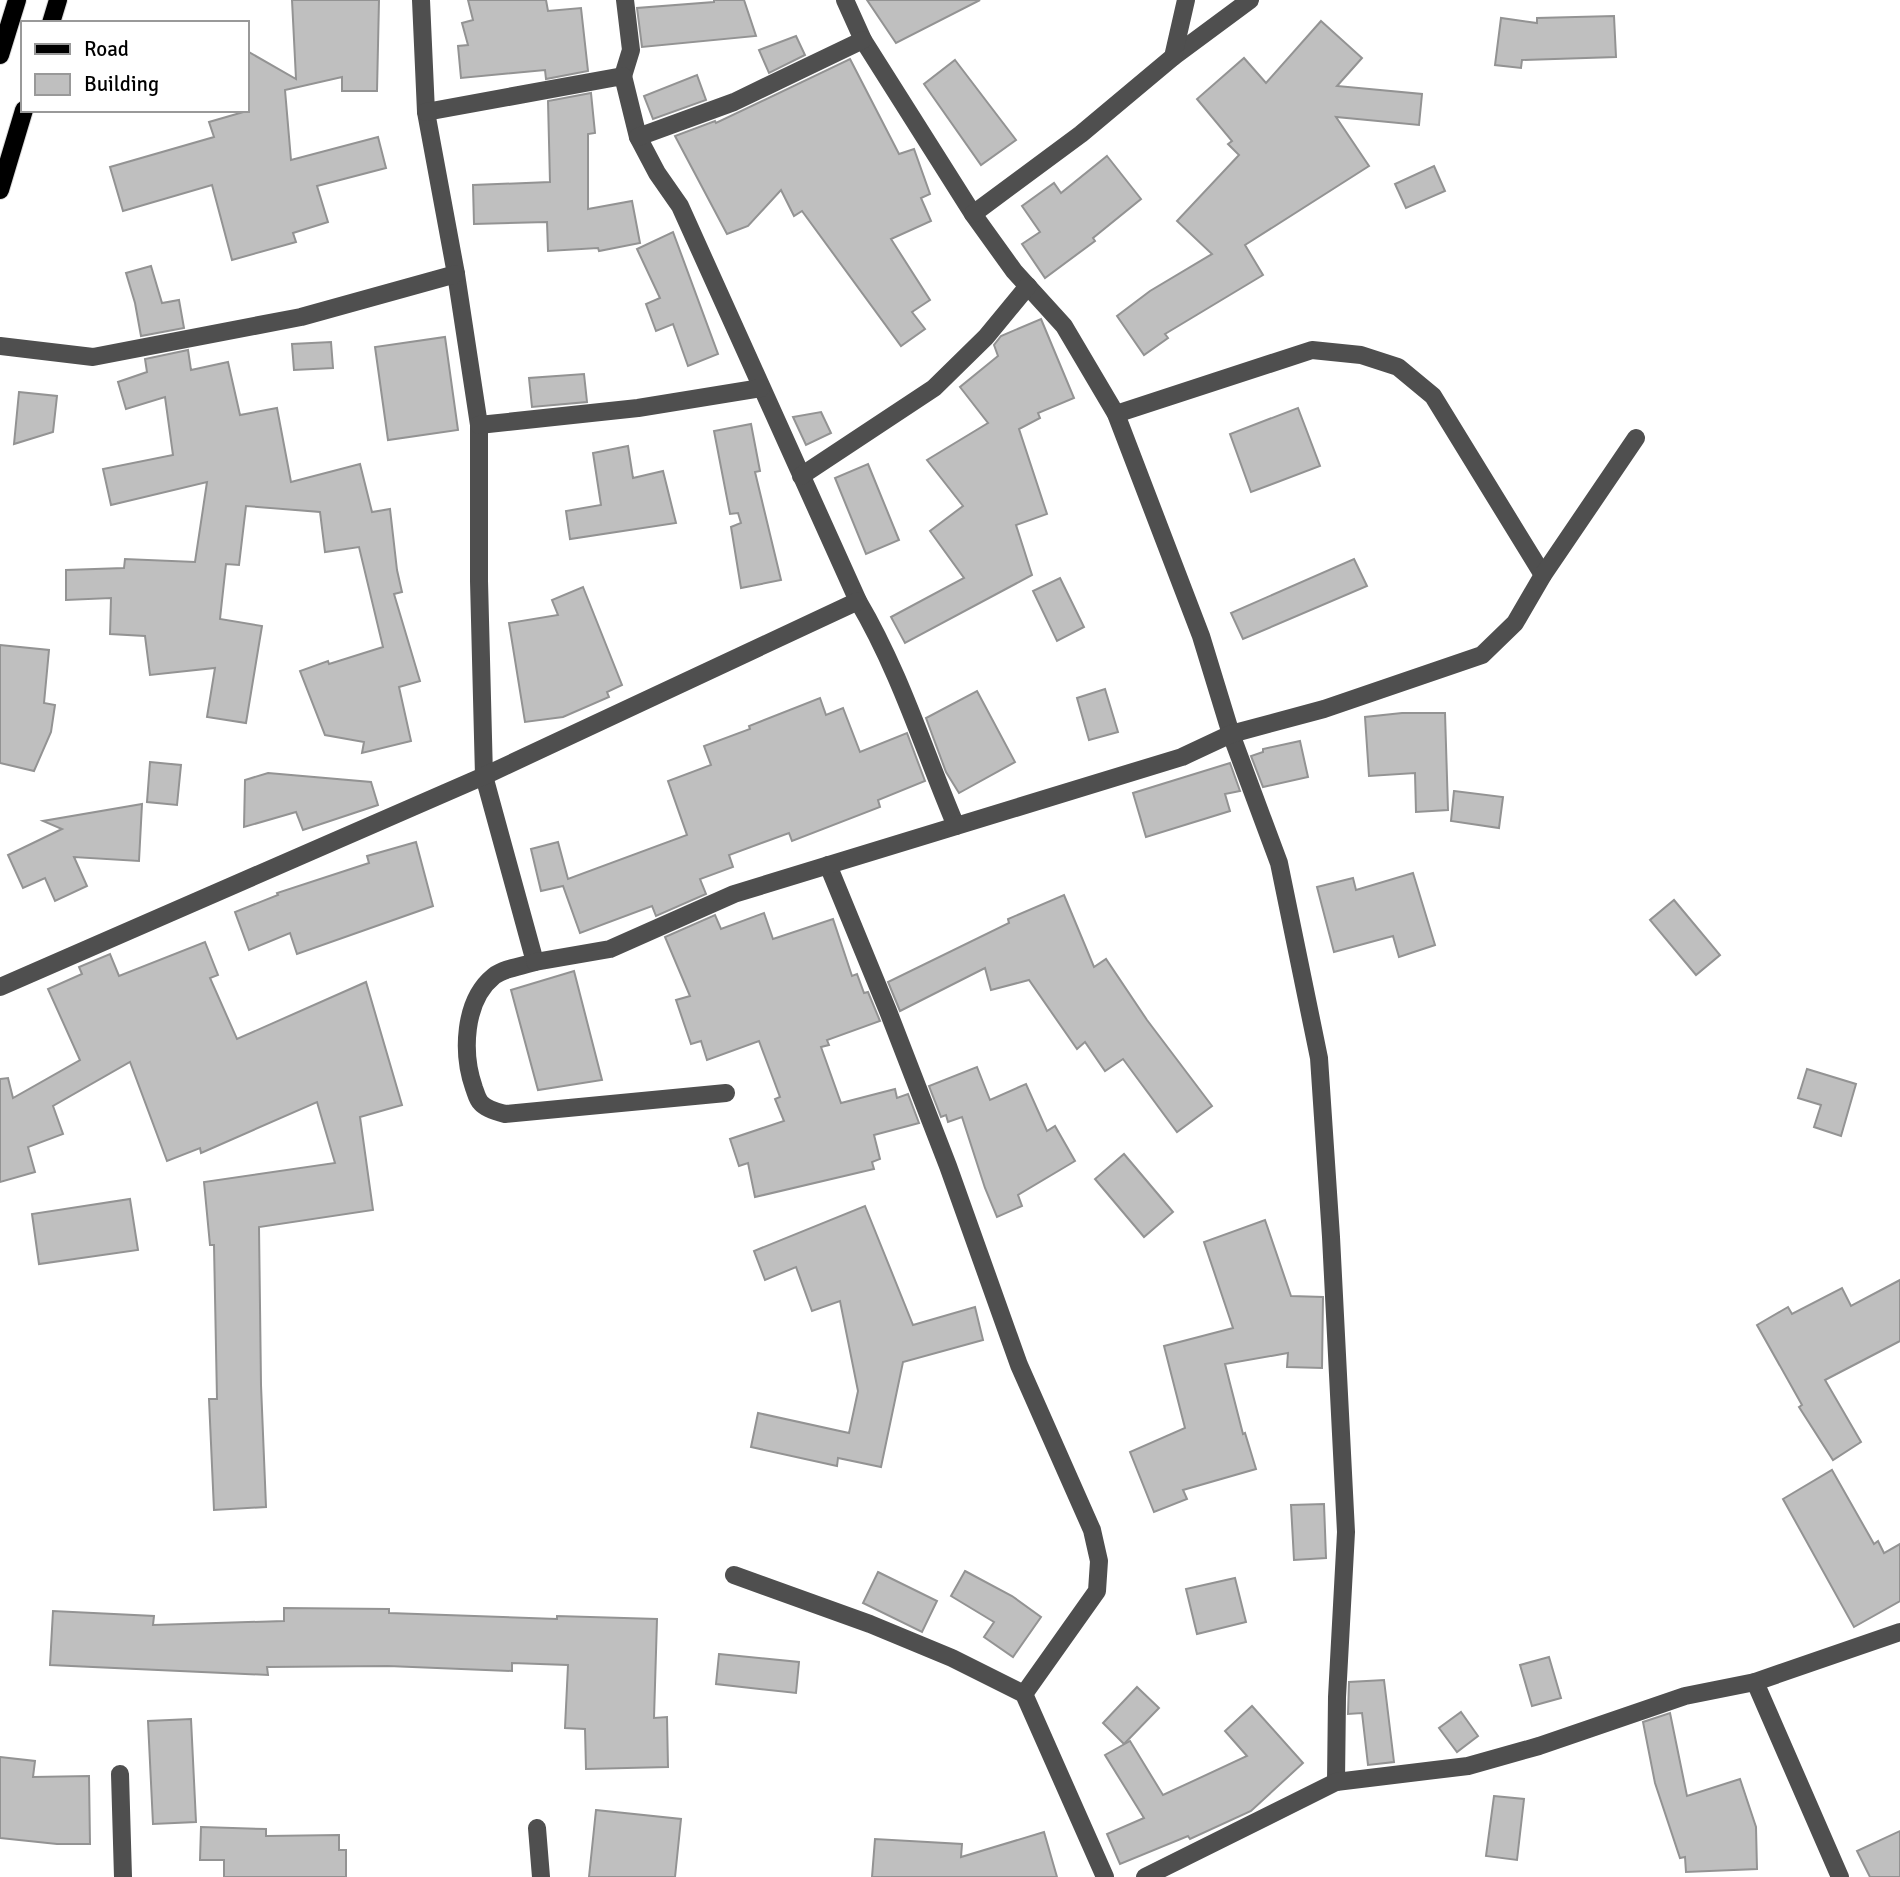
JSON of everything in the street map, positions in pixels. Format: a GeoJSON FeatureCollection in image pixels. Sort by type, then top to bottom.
{"type":"FeatureCollection","features":[{"type":"Feature","properties":{"kind":"main road"},"geometry":{"type":"LineString","coordinates":[[0,55],[17,0]]}},
{"type":"Feature","properties":{"kind":"main road"},"geometry":{"type":"LineString","coordinates":[[52,21],[57,1]]}},
{"type":"Feature","properties":{"kind":"main road"},"geometry":{"type":"LineString","coordinates":[[0,190],[23,112]]}},
{"type":"Feature","properties":{"kind":"street"},"geometry":{"type":"LineString","coordinates":[[421,0],[426,112],[456,274],[479,425],[479,581],[484,776],[535,962]]}},
{"type":"Feature","properties":{"kind":"street"},"geometry":{"type":"LineString","coordinates":[[625,0],[631,50],[624,76],[638,137],[657,173],[680,206],[858,601],[877,633],[906,697],[956,826]]}},
{"type":"Feature","properties":{"kind":"street"},"geometry":{"type":"LineString","coordinates":[[845,0],[863,40],[973,214],[1014,271],[1064,326],[1116,414],[1201,636],[1231,734],[1279,863],[1319,1058],[1331,1237],[1346,1532],[1337,1698],[1336,1782]]}},
{"type":"Feature","properties":{"kind":"street"},"geometry":{"type":"LineString","coordinates":[[1173,57],[1186,0]]}},
{"type":"Feature","properties":{"kind":"street"},"geometry":{"type":"LineString","coordinates":[[973,214],[1081,134],[1173,57],[1250,0]]}},
{"type":"Feature","properties":{"kind":"street"},"geometry":{"type":"LineString","coordinates":[[638,137],[734,102],[863,40]]}},
{"type":"Feature","properties":{"kind":"street"},"geometry":{"type":"LineString","coordinates":[[426,112],[624,76]]}},
{"type":"Feature","properties":{"kind":"street"},"geometry":{"type":"LineString","coordinates":[[0,346],[93,357],[300,317],[456,274]]}},
{"type":"Feature","properties":{"kind":"street"},"geometry":{"type":"LineString","coordinates":[[801,476],[934,388],[986,337],[1028,286]]}},
{"type":"Feature","properties":{"kind":"street"},"geometry":{"type":"LineString","coordinates":[[1116,414],[1312,350],[1361,355],[1398,367],[1433,396],[1543,575]]}},
{"type":"Feature","properties":{"kind":"street"},"geometry":{"type":"LineString","coordinates":[[479,425],[638,408],[761,388]]}},
{"type":"Feature","properties":{"kind":"street"},"geometry":{"type":"LineString","coordinates":[[726,1093],[505,1114],[483,1106],[479,1101],[468,1070],[467,1030],[484,986],[496,974],[535,962],[610,948],[734,894],[1182,757],[1231,734],[1324,709],[1482,655],[1515,623],[1543,575],[1636,438]]}},
{"type":"Feature","properties":{"kind":"street"},"geometry":{"type":"LineString","coordinates":[[0,987],[484,776],[858,601]]}},
{"type":"Feature","properties":{"kind":"street"},"geometry":{"type":"LineString","coordinates":[[828,865],[938,1140],[1018,1365],[1092,1530],[1099,1561],[1097,1591],[1024,1694]]}},
{"type":"Feature","properties":{"kind":"street"},"geometry":{"type":"LineString","coordinates":[[734,1575],[929,1648],[1024,1694],[1105,1877]]}},
{"type":"Feature","properties":{"kind":"street"},"geometry":{"type":"LineString","coordinates":[[1145,1877],[1336,1782],[1468,1766],[1539,1746],[1685,1696],[1755,1682],[1900,1632]]}},
{"type":"Feature","properties":{"kind":"street"},"geometry":{"type":"LineString","coordinates":[[1755,1682],[1840,1877]]}},
{"type":"Feature","properties":{"kind":"street"},"geometry":{"type":"LineString","coordinates":[[120,1774],[123,1877]]}},
{"type":"Feature","properties":{"kind":"street"},"geometry":{"type":"LineString","coordinates":[[537,1828],[541,1877]]}},
{"type":"Feature","properties":{"kind":"building"},"geometry":{"type":"Polygon","coordinates":[[[292,0],[379,0],[377,91],[342,91],[342,77],[285,90],[291,160],[378,137],[386,168],[317,186],[328,222],[293,233],[296,242],[232,260],[212,185],[123,211],[110,167],[214,137],[209,122],[248,112],[248,52],[296,79],[292,0]]]}},
{"type":"Feature","properties":{"kind":"building"},"geometry":{"type":"Polygon","coordinates":[[[468,0],[546,0],[548,11],[581,8],[588,71],[546,79],[545,70],[461,78],[458,46],[468,45],[462,23],[473,20],[468,0]]]}},
{"type":"Feature","properties":{"kind":"building"},"geometry":{"type":"Polygon","coordinates":[[[714,0],[744,0],[756,36],[642,47],[637,8],[714,0]]]}},
{"type":"Feature","properties":{"kind":"building"},"geometry":{"type":"Polygon","coordinates":[[[867,0],[980,0],[896,43],[867,0]]]}},
{"type":"Feature","properties":{"kind":"building"},"geometry":{"type":"Polygon","coordinates":[[[1614,16],[1616,57],[1522,60],[1521,68],[1495,65],[1501,18],[1537,23],[1537,18],[1614,16]]]}},
{"type":"Feature","properties":{"kind":"building"},"geometry":{"type":"Polygon","coordinates":[[[1321,21],[1362,58],[1337,86],[1422,94],[1419,125],[1336,117],[1369,166],[1245,245],[1263,275],[1165,334],[1168,338],[1144,355],[1117,316],[1150,291],[1212,254],[1177,221],[1239,155],[1228,144],[1232,141],[1197,99],[1244,58],[1266,83],[1321,21]]]}},
{"type":"Feature","properties":{"kind":"building"},"geometry":{"type":"Polygon","coordinates":[[[796,36],[805,55],[769,73],[759,50],[796,36]]]}},
{"type":"Feature","properties":{"kind":"building"},"geometry":{"type":"Polygon","coordinates":[[[850,59],[899,154],[914,149],[930,194],[921,198],[931,221],[891,239],[930,300],[912,312],[925,329],[901,346],[802,211],[794,216],[781,190],[748,226],[727,234],[675,136],[715,121],[716,123],[850,59]]]}},
{"type":"Feature","properties":{"kind":"building"},"geometry":{"type":"Polygon","coordinates":[[[955,60],[1016,140],[981,165],[924,84],[955,60]]]}},
{"type":"Feature","properties":{"kind":"building"},"geometry":{"type":"Polygon","coordinates":[[[697,75],[706,100],[653,119],[644,96],[697,75]]]}},
{"type":"Feature","properties":{"kind":"building"},"geometry":{"type":"Polygon","coordinates":[[[591,93],[595,133],[588,134],[588,209],[632,201],[640,243],[599,251],[598,248],[548,251],[547,222],[474,224],[473,185],[550,182],[548,101],[591,93]]]}},
{"type":"Feature","properties":{"kind":"building"},"geometry":{"type":"Polygon","coordinates":[[[1107,156],[1141,199],[1093,238],[1095,241],[1045,278],[1022,244],[1040,232],[1022,206],[1054,183],[1061,193],[1107,156]]]}},
{"type":"Feature","properties":{"kind":"building"},"geometry":{"type":"Polygon","coordinates":[[[1434,166],[1445,191],[1406,208],[1395,184],[1434,166]]]}},
{"type":"Feature","properties":{"kind":"building"},"geometry":{"type":"Polygon","coordinates":[[[673,232],[718,354],[688,366],[673,324],[656,331],[646,304],[660,298],[637,249],[673,232]]]}},
{"type":"Feature","properties":{"kind":"building"},"geometry":{"type":"Polygon","coordinates":[[[151,266],[162,303],[179,300],[184,328],[141,336],[126,273],[151,266]]]}},
{"type":"Feature","properties":{"kind":"building"},"geometry":{"type":"Polygon","coordinates":[[[1041,319],[1074,398],[1038,413],[1040,418],[1019,429],[1047,514],[1016,525],[1032,575],[905,643],[891,617],[964,578],[930,531],[963,506],[927,460],[988,423],[960,387],[998,356],[994,345],[1001,336],[1041,319]]]}},
{"type":"Feature","properties":{"kind":"building"},"geometry":{"type":"Polygon","coordinates":[[[445,337],[458,430],[388,440],[375,347],[445,337]]]}},
{"type":"Feature","properties":{"kind":"building"},"geometry":{"type":"Polygon","coordinates":[[[331,342],[333,368],[294,370],[292,344],[331,342]]]}},
{"type":"Feature","properties":{"kind":"building"},"geometry":{"type":"Polygon","coordinates":[[[188,350],[191,370],[228,362],[240,415],[277,408],[291,482],[360,464],[372,512],[390,509],[402,592],[394,594],[420,681],[399,687],[411,741],[362,753],[364,742],[325,735],[300,671],[383,647],[359,547],[325,552],[320,512],[246,506],[239,565],[226,564],[220,619],[262,626],[246,723],[207,717],[215,668],[150,675],[145,636],[110,634],[111,598],[66,600],[66,570],[124,568],[125,559],[195,562],[207,482],[111,505],[103,469],[173,455],[165,397],[126,409],[118,382],[147,372],[145,359],[188,350]]]}},
{"type":"Feature","properties":{"kind":"building"},"geometry":{"type":"Polygon","coordinates":[[[584,374],[587,402],[532,407],[529,378],[584,374]]]}},
{"type":"Feature","properties":{"kind":"building"},"geometry":{"type":"Polygon","coordinates":[[[19,392],[57,396],[53,432],[14,444],[19,392]]]}},
{"type":"Feature","properties":{"kind":"building"},"geometry":{"type":"Polygon","coordinates":[[[1298,408],[1320,466],[1251,492],[1230,434],[1298,408]]]}},
{"type":"Feature","properties":{"kind":"building"},"geometry":{"type":"Polygon","coordinates":[[[821,412],[831,433],[806,445],[793,417],[821,412]]]}},
{"type":"Feature","properties":{"kind":"building"},"geometry":{"type":"Polygon","coordinates":[[[751,424],[760,471],[755,472],[781,580],[741,588],[731,527],[741,523],[738,513],[730,514],[714,431],[751,424]]]}},
{"type":"Feature","properties":{"kind":"building"},"geometry":{"type":"Polygon","coordinates":[[[628,446],[633,478],[663,471],[676,523],[570,539],[566,511],[601,505],[593,453],[628,446]]]}},
{"type":"Feature","properties":{"kind":"building"},"geometry":{"type":"Polygon","coordinates":[[[868,464],[899,540],[866,554],[835,478],[868,464]]]}},
{"type":"Feature","properties":{"kind":"building"},"geometry":{"type":"Polygon","coordinates":[[[1354,559],[1367,586],[1243,639],[1231,613],[1354,559]]]}},
{"type":"Feature","properties":{"kind":"building"},"geometry":{"type":"Polygon","coordinates":[[[1060,578],[1084,627],[1057,641],[1033,591],[1060,578]]]}},
{"type":"Feature","properties":{"kind":"building"},"geometry":{"type":"Polygon","coordinates":[[[583,587],[622,685],[607,692],[609,697],[563,717],[525,722],[509,623],[558,615],[552,600],[583,587]]]}},
{"type":"Feature","properties":{"kind":"building"},"geometry":{"type":"Polygon","coordinates":[[[0,645],[49,650],[44,703],[55,705],[51,732],[34,771],[0,763],[0,645]]]}},
{"type":"Feature","properties":{"kind":"building"},"geometry":{"type":"Polygon","coordinates":[[[1105,689],[1118,732],[1089,740],[1077,698],[1105,689]]]}},
{"type":"Feature","properties":{"kind":"building"},"geometry":{"type":"Polygon","coordinates":[[[977,691],[1015,762],[959,793],[946,772],[926,718],[977,691]]]}},
{"type":"Feature","properties":{"kind":"building"},"geometry":{"type":"Polygon","coordinates":[[[820,698],[826,715],[843,708],[860,752],[907,733],[925,781],[878,800],[880,807],[792,841],[789,833],[729,855],[733,867],[700,879],[706,894],[656,916],[652,906],[580,933],[563,886],[541,891],[531,849],[558,842],[568,879],[687,835],[668,781],[711,765],[704,746],[820,698]]]}},
{"type":"Feature","properties":{"kind":"building"},"geometry":{"type":"Polygon","coordinates":[[[1402,713],[1445,713],[1448,810],[1416,812],[1415,773],[1369,776],[1365,717],[1402,713]]]}},
{"type":"Feature","properties":{"kind":"building"},"geometry":{"type":"Polygon","coordinates":[[[1300,741],[1308,777],[1263,787],[1251,756],[1263,752],[1263,749],[1300,741]]]}},
{"type":"Feature","properties":{"kind":"building"},"geometry":{"type":"Polygon","coordinates":[[[150,762],[181,765],[177,805],[147,802],[150,762]]]}},
{"type":"Feature","properties":{"kind":"building"},"geometry":{"type":"Polygon","coordinates":[[[1230,763],[1240,791],[1225,794],[1230,811],[1146,837],[1133,793],[1230,763]]]}},
{"type":"Feature","properties":{"kind":"building"},"geometry":{"type":"Polygon","coordinates":[[[268,773],[371,782],[378,805],[303,830],[296,812],[244,827],[245,780],[268,773]]]}},
{"type":"Feature","properties":{"kind":"building"},"geometry":{"type":"Polygon","coordinates":[[[1454,791],[1503,797],[1499,828],[1451,821],[1454,791]]]}},
{"type":"Feature","properties":{"kind":"building"},"geometry":{"type":"Polygon","coordinates":[[[142,804],[139,861],[74,857],[87,886],[55,901],[45,878],[23,888],[8,855],[62,829],[43,821],[142,804]]]}},
{"type":"Feature","properties":{"kind":"building"},"geometry":{"type":"Polygon","coordinates":[[[416,842],[433,906],[297,954],[290,933],[249,950],[235,912],[278,895],[277,893],[369,863],[367,856],[416,842]]]}},
{"type":"Feature","properties":{"kind":"building"},"geometry":{"type":"Polygon","coordinates":[[[1413,873],[1435,945],[1399,957],[1393,936],[1334,952],[1317,887],[1353,878],[1356,890],[1413,873]]]}},
{"type":"Feature","properties":{"kind":"building"},"geometry":{"type":"Polygon","coordinates":[[[1064,895],[1094,967],[1106,959],[1147,1020],[1212,1106],[1177,1132],[1123,1059],[1105,1071],[1085,1042],[1077,1049],[1029,980],[991,990],[985,968],[900,1011],[888,982],[1009,923],[1008,919],[1064,895]]]}},
{"type":"Feature","properties":{"kind":"building"},"geometry":{"type":"Polygon","coordinates":[[[1674,900],[1720,955],[1696,975],[1650,920],[1674,900]]]}},
{"type":"Feature","properties":{"kind":"building"},"geometry":{"type":"Polygon","coordinates":[[[764,913],[773,939],[833,919],[852,976],[857,974],[880,1021],[827,1040],[829,1045],[821,1047],[841,1103],[895,1089],[897,1098],[908,1094],[919,1123],[874,1135],[880,1159],[872,1162],[874,1169],[755,1197],[748,1163],[739,1166],[730,1139],[784,1121],[775,1099],[780,1097],[759,1041],[707,1060],[701,1041],[691,1044],[676,1000],[690,996],[665,937],[715,915],[721,929],[764,913]]]}},
{"type":"Feature","properties":{"kind":"building"},"geometry":{"type":"Polygon","coordinates":[[[205,942],[218,975],[210,978],[237,1039],[366,982],[402,1105],[360,1117],[373,1210],[259,1227],[266,1507],[214,1510],[209,1399],[217,1399],[214,1245],[210,1245],[204,1182],[335,1163],[317,1102],[201,1153],[200,1148],[167,1161],[130,1062],[53,1106],[63,1134],[28,1147],[35,1172],[0,1182],[0,1079],[8,1078],[13,1098],[80,1060],[48,989],[82,974],[79,967],[110,954],[119,976],[205,942]]]}},
{"type":"Feature","properties":{"kind":"building"},"geometry":{"type":"Polygon","coordinates":[[[574,971],[602,1080],[538,1090],[511,990],[574,971]]]}},
{"type":"Feature","properties":{"kind":"building"},"geometry":{"type":"Polygon","coordinates":[[[977,1067],[990,1100],[1026,1084],[1047,1131],[1055,1126],[1075,1161],[1018,1195],[1022,1206],[997,1217],[962,1117],[948,1122],[946,1115],[941,1117],[929,1086],[977,1067]]]}},
{"type":"Feature","properties":{"kind":"building"},"geometry":{"type":"Polygon","coordinates":[[[1807,1069],[1856,1084],[1841,1136],[1814,1127],[1821,1105],[1798,1098],[1807,1069]]]}},
{"type":"Feature","properties":{"kind":"building"},"geometry":{"type":"Polygon","coordinates":[[[1124,1154],[1173,1212],[1144,1237],[1095,1179],[1124,1154]]]}},
{"type":"Feature","properties":{"kind":"building"},"geometry":{"type":"Polygon","coordinates":[[[130,1199],[138,1250],[39,1264],[32,1214],[130,1199]]]}},
{"type":"Feature","properties":{"kind":"building"},"geometry":{"type":"Polygon","coordinates":[[[865,1206],[913,1325],[975,1307],[983,1340],[903,1362],[881,1467],[838,1458],[837,1466],[751,1447],[758,1413],[849,1433],[858,1391],[840,1301],[812,1311],[796,1267],[765,1280],[754,1251],[865,1206]]]}},
{"type":"Feature","properties":{"kind":"building"},"geometry":{"type":"Polygon","coordinates":[[[1265,1220],[1291,1296],[1323,1297],[1322,1368],[1287,1367],[1288,1353],[1225,1364],[1243,1434],[1245,1433],[1256,1469],[1183,1490],[1187,1499],[1154,1512],[1130,1452],[1185,1428],[1164,1346],[1233,1328],[1204,1242],[1265,1220]]]}},
{"type":"Feature","properties":{"kind":"building"},"geometry":{"type":"Polygon","coordinates":[[[1900,1280],[1900,1341],[1825,1380],[1861,1442],[1833,1460],[1799,1407],[1802,1405],[1757,1325],[1788,1307],[1792,1314],[1842,1288],[1851,1306],[1900,1280]]]}},
{"type":"Feature","properties":{"kind":"building"},"geometry":{"type":"Polygon","coordinates":[[[1832,1470],[1874,1544],[1878,1541],[1884,1553],[1900,1544],[1900,1601],[1854,1627],[1783,1499],[1832,1470]]]}},
{"type":"Feature","properties":{"kind":"building"},"geometry":{"type":"Polygon","coordinates":[[[1324,1504],[1326,1558],[1294,1560],[1291,1505],[1324,1504]]]}},
{"type":"Feature","properties":{"kind":"building"},"geometry":{"type":"Polygon","coordinates":[[[965,1571],[1012,1596],[1041,1617],[1013,1657],[984,1637],[994,1622],[951,1596],[965,1571]]]}},
{"type":"Feature","properties":{"kind":"building"},"geometry":{"type":"Polygon","coordinates":[[[878,1572],[937,1601],[922,1632],[863,1603],[878,1572]]]}},
{"type":"Feature","properties":{"kind":"building"},"geometry":{"type":"Polygon","coordinates":[[[1235,1578],[1246,1622],[1197,1634],[1186,1589],[1235,1578]]]}},
{"type":"Feature","properties":{"kind":"building"},"geometry":{"type":"Polygon","coordinates":[[[284,1608],[389,1609],[389,1613],[557,1619],[557,1616],[657,1619],[654,1718],[667,1717],[668,1767],[586,1769],[585,1729],[565,1728],[568,1665],[512,1663],[512,1671],[388,1666],[267,1667],[268,1675],[50,1665],[53,1611],[154,1616],[153,1625],[284,1621],[284,1608]]]}},
{"type":"Feature","properties":{"kind":"building"},"geometry":{"type":"Polygon","coordinates":[[[719,1654],[799,1662],[796,1693],[716,1684],[719,1654]]]}},
{"type":"Feature","properties":{"kind":"building"},"geometry":{"type":"Polygon","coordinates":[[[1549,1657],[1561,1698],[1532,1706],[1520,1665],[1549,1657]]]}},
{"type":"Feature","properties":{"kind":"building"},"geometry":{"type":"Polygon","coordinates":[[[1384,1680],[1394,1762],[1368,1765],[1362,1713],[1348,1714],[1349,1682],[1384,1680]]]}},
{"type":"Feature","properties":{"kind":"building"},"geometry":{"type":"Polygon","coordinates":[[[1137,1687],[1159,1708],[1124,1744],[1103,1723],[1137,1687]]]}},
{"type":"Feature","properties":{"kind":"building"},"geometry":{"type":"Polygon","coordinates":[[[1252,1706],[1303,1763],[1251,1811],[1190,1839],[1188,1836],[1120,1864],[1107,1834],[1144,1818],[1105,1755],[1130,1741],[1163,1795],[1247,1756],[1225,1731],[1252,1706]]]}},
{"type":"Feature","properties":{"kind":"building"},"geometry":{"type":"Polygon","coordinates":[[[1461,1712],[1478,1736],[1457,1752],[1439,1728],[1461,1712]]]}},
{"type":"Feature","properties":{"kind":"building"},"geometry":{"type":"Polygon","coordinates":[[[1670,1713],[1687,1796],[1740,1779],[1756,1827],[1757,1869],[1686,1872],[1685,1857],[1680,1858],[1655,1783],[1643,1722],[1670,1713]]]}},
{"type":"Feature","properties":{"kind":"building"},"geometry":{"type":"Polygon","coordinates":[[[191,1719],[196,1822],[153,1824],[148,1721],[191,1719]]]}},
{"type":"Feature","properties":{"kind":"building"},"geometry":{"type":"Polygon","coordinates":[[[0,1757],[35,1761],[33,1777],[89,1776],[90,1844],[57,1844],[0,1838],[0,1757]]]}},
{"type":"Feature","properties":{"kind":"building"},"geometry":{"type":"Polygon","coordinates":[[[1494,1796],[1524,1799],[1517,1860],[1486,1856],[1494,1796]]]}},
{"type":"Feature","properties":{"kind":"building"},"geometry":{"type":"Polygon","coordinates":[[[596,1810],[681,1819],[675,1877],[589,1877],[596,1810]]]}},
{"type":"Feature","properties":{"kind":"building"},"geometry":{"type":"Polygon","coordinates":[[[201,1827],[266,1829],[266,1836],[339,1835],[339,1850],[346,1850],[346,1877],[224,1877],[224,1860],[200,1860],[201,1827]]]}},
{"type":"Feature","properties":{"kind":"building"},"geometry":{"type":"Polygon","coordinates":[[[1900,1831],[1900,1877],[1870,1877],[1857,1851],[1900,1831]]]}},
{"type":"Feature","properties":{"kind":"building"},"geometry":{"type":"Polygon","coordinates":[[[1044,1832],[1057,1877],[872,1877],[875,1839],[962,1844],[961,1857],[1044,1832]]]}}]}
